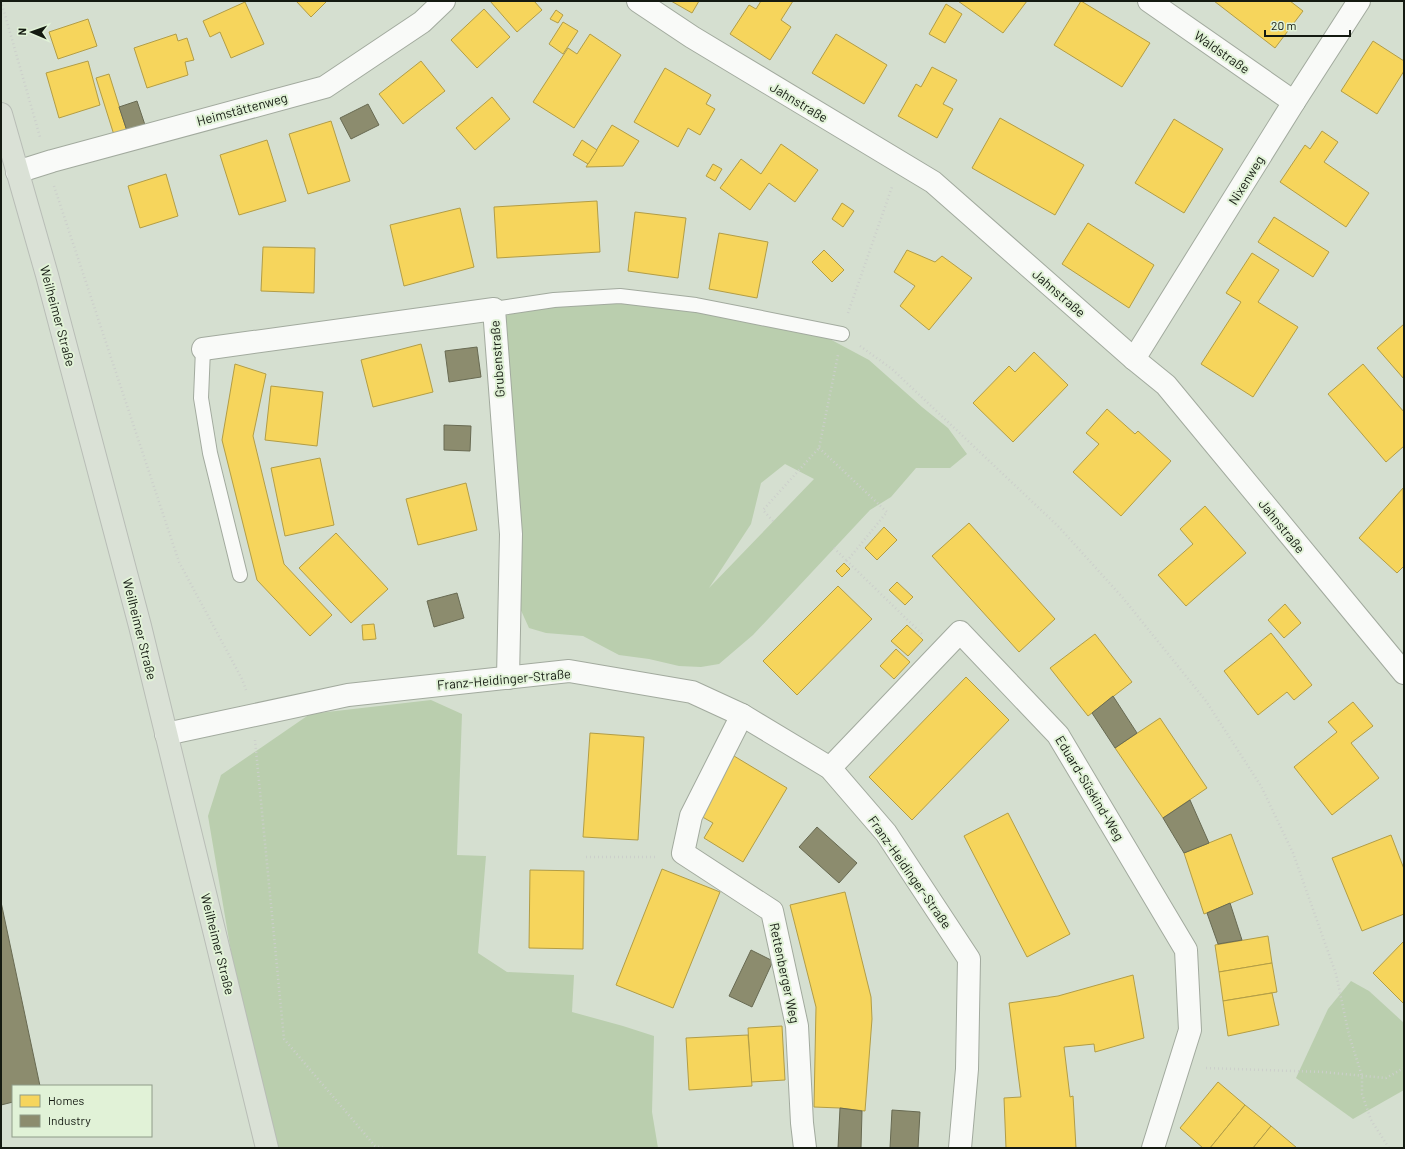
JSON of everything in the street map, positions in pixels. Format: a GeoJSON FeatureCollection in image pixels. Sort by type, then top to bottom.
{"type":"FeatureCollection","features":[{"type":"Feature","properties":{"kind":"main road","name":"Weilheimer Straße"},"geometry":{"type":"LineString","coordinates":[[1,114],[47,275],[140,626],[267,1148]]}},
{"type":"Feature","properties":{"kind":"street","name":"Heimstättenweg"},"geometry":{"type":"LineString","coordinates":[[17,172],[324,87],[422,22],[444,1]]}},
{"type":"Feature","properties":{"kind":"street","name":"Jahnstraße"},"geometry":{"type":"LineString","coordinates":[[638,1],[692,37],[933,182],[1134,359],[1166,385],[1404,673]]}},
{"type":"Feature","properties":{"kind":"street","name":"Waldstraße"},"geometry":{"type":"LineString","coordinates":[[1149,1],[1294,102]]}},
{"type":"Feature","properties":{"kind":"street","name":"Nixenweg"},"geometry":{"type":"LineString","coordinates":[[1134,359],[1294,102],[1359,1]]}},
{"type":"Feature","properties":{"kind":"street","name":"Grubenstraße"},"geometry":{"type":"LineString","coordinates":[[203,349],[494,309],[510,534],[508,678]]}},
{"type":"Feature","properties":{"kind":"street","name":"Eduard-Süskind-Weg"},"geometry":{"type":"LineString","coordinates":[[830,768],[960,632],[1058,735],[1186,950],[1190,1030],[1152,1148]]}},
{"type":"Feature","properties":{"kind":"street","name":"Franz-Heidinger-Straße"},"geometry":{"type":"LineString","coordinates":[[166,734],[348,695],[569,671],[692,692],[742,716],[830,768],[886,833],[969,959],[967,1069],[960,1148]]}},
{"type":"Feature","properties":{"kind":"street"},"geometry":{"type":"LineString","coordinates":[[683,853],[691,816],[742,716]]}},
{"type":"Feature","properties":{"kind":"street","name":"Rettenberger Weg"},"geometry":{"type":"LineString","coordinates":[[683,853],[772,911],[797,1026],[802,1123],[805,1148]]}},
{"type":"Feature","properties":{"kind":"lane"},"geometry":{"type":"LineString","coordinates":[[494,309],[554,300],[620,296],[696,305],[842,334]]}},
{"type":"Feature","properties":{"kind":"lane"},"geometry":{"type":"LineString","coordinates":[[203,349],[201,398],[210,453],[240,575]]}},
{"type":"Feature","properties":{"kind":"path"},"geometry":{"type":"LineString","coordinates":[[1,1],[47,163],[179,562],[242,678],[253,715],[284,1039],[375,1146],[383,1148]]}},
{"type":"Feature","properties":{"kind":"path"},"geometry":{"type":"LineString","coordinates":[[773,521],[763,510],[819,448],[845,321],[885,208]]}},
{"type":"Feature","properties":{"kind":"path"},"geometry":{"type":"LineString","coordinates":[[842,334],[892,369],[1058,526],[1123,598],[1206,701],[1261,786],[1293,853],[1336,974],[1349,1035],[1362,1076],[1362,1094],[1371,1120],[1389,1148]]}},
{"type":"Feature","properties":{"kind":"path"},"geometry":{"type":"LineString","coordinates":[[819,448],[887,512],[847,561]]}},
{"type":"Feature","properties":{"kind":"path"},"geometry":{"type":"LineString","coordinates":[[834,548],[942,652]]}},
{"type":"Feature","properties":{"kind":"path"},"geometry":{"type":"LineString","coordinates":[[586,858],[664,857],[683,853]]}},
{"type":"Feature","properties":{"kind":"path"},"geometry":{"type":"LineString","coordinates":[[1180,1063],[1204,1068],[1323,1072],[1386,1078],[1404,1068]]}},
{"type":"Feature","properties":{"kind":"green space"},"geometry":{"type":"Polygon","coordinates":[[[623,300],[715,312],[826,337],[869,360],[948,428],[967,454],[950,468],[916,468],[891,497],[870,510],[753,635],[719,664],[701,667],[679,666],[649,659],[619,655],[583,636],[546,633],[529,628],[519,606],[504,317],[520,308],[623,300]],[[785,464],[761,483],[751,524],[709,588],[814,479],[785,464]]]}},
{"type":"Feature","properties":{"kind":"green space"},"geometry":{"type":"Polygon","coordinates":[[[431,700],[462,714],[457,855],[486,856],[478,953],[507,972],[574,975],[572,1012],[654,1036],[652,1112],[658,1148],[272,1148],[250,1064],[208,816],[221,775],[310,714],[431,700]]]}},
{"type":"Feature","properties":{"kind":"green space"},"geometry":{"type":"Polygon","coordinates":[[[1351,981],[1369,991],[1404,1023],[1404,1090],[1353,1119],[1296,1078],[1328,1009],[1351,981]]]}},
{"type":"Feature","properties":{"kind":"building: Homes"},"geometry":{"type":"Polygon","coordinates":[[[296,1],[327,1],[311,17],[296,1]]]}},
{"type":"Feature","properties":{"kind":"building: Homes"},"geometry":{"type":"Polygon","coordinates":[[[490,1],[534,1],[542,10],[517,32],[490,1]]]}},
{"type":"Feature","properties":{"kind":"building: Homes"},"geometry":{"type":"Polygon","coordinates":[[[671,1],[699,1],[692,13],[671,1]]]}},
{"type":"Feature","properties":{"kind":"building: Homes"},"geometry":{"type":"Polygon","coordinates":[[[761,1],[793,1],[781,20],[791,27],[770,60],[730,34],[749,5],[756,9],[761,1]]]}},
{"type":"Feature","properties":{"kind":"building: Homes"},"geometry":{"type":"Polygon","coordinates":[[[958,1],[1027,1],[1003,33],[958,1]]]}},
{"type":"Feature","properties":{"kind":"building: Homes"},"geometry":{"type":"Polygon","coordinates":[[[1081,1],[1150,43],[1122,87],[1054,45],[1081,1]]]}},
{"type":"Feature","properties":{"kind":"building: Homes"},"geometry":{"type":"Polygon","coordinates":[[[1214,1],[1290,1],[1303,11],[1275,48],[1214,1]]]}},
{"type":"Feature","properties":{"kind":"building: Homes"},"geometry":{"type":"Polygon","coordinates":[[[245,2],[264,44],[231,58],[220,32],[210,37],[203,21],[245,2]]]}},
{"type":"Feature","properties":{"kind":"building: Homes"},"geometry":{"type":"Polygon","coordinates":[[[946,4],[962,14],[945,43],[929,34],[946,4]]]}},
{"type":"Feature","properties":{"kind":"building: Homes"},"geometry":{"type":"Polygon","coordinates":[[[484,9],[510,37],[477,68],[451,40],[484,9]]]}},
{"type":"Feature","properties":{"kind":"building: Homes"},"geometry":{"type":"Polygon","coordinates":[[[556,10],[563,15],[558,23],[550,19],[556,10]]]}},
{"type":"Feature","properties":{"kind":"building: Homes"},"geometry":{"type":"Polygon","coordinates":[[[88,19],[97,46],[58,59],[49,32],[88,19]]]}},
{"type":"Feature","properties":{"kind":"building: Homes"},"geometry":{"type":"Polygon","coordinates":[[[563,22],[578,31],[563,54],[549,44],[563,22]]]}},
{"type":"Feature","properties":{"kind":"building: Homes"},"geometry":{"type":"Polygon","coordinates":[[[176,34],[178,41],[187,38],[194,60],[185,62],[188,75],[147,88],[134,48],[176,34]]]}},
{"type":"Feature","properties":{"kind":"building: Homes"},"geometry":{"type":"Polygon","coordinates":[[[590,34],[621,55],[574,128],[533,102],[568,48],[577,54],[590,34]]]}},
{"type":"Feature","properties":{"kind":"building: Homes"},"geometry":{"type":"Polygon","coordinates":[[[836,34],[887,65],[864,104],[812,73],[836,34]]]}},
{"type":"Feature","properties":{"kind":"building: Homes"},"geometry":{"type":"Polygon","coordinates":[[[1373,41],[1404,61],[1404,71],[1377,114],[1341,91],[1373,41]]]}},
{"type":"Feature","properties":{"kind":"building: Homes"},"geometry":{"type":"Polygon","coordinates":[[[88,61],[100,105],[59,118],[46,73],[88,61]]]}},
{"type":"Feature","properties":{"kind":"building: Homes"},"geometry":{"type":"Polygon","coordinates":[[[421,61],[445,91],[403,124],[379,94],[421,61]]]}},
{"type":"Feature","properties":{"kind":"building: Homes"},"geometry":{"type":"Polygon","coordinates":[[[932,67],[957,80],[943,104],[953,109],[937,138],[898,116],[916,84],[921,87],[932,67]]]}},
{"type":"Feature","properties":{"kind":"building: Homes"},"geometry":{"type":"Polygon","coordinates":[[[665,68],[711,95],[706,104],[715,109],[700,135],[688,128],[678,147],[634,122],[665,68]]]}},
{"type":"Feature","properties":{"kind":"building: Homes"},"geometry":{"type":"Polygon","coordinates":[[[109,74],[127,131],[114,135],[96,78],[109,74]]]}},
{"type":"Feature","properties":{"kind":"building: Homes"},"geometry":{"type":"Polygon","coordinates":[[[492,97],[510,119],[475,150],[456,128],[492,97]]]}},
{"type":"Feature","properties":{"kind":"building: Homes"},"geometry":{"type":"Polygon","coordinates":[[[1000,118],[1084,165],[1055,215],[972,168],[1000,118]]]}},
{"type":"Feature","properties":{"kind":"building: Homes"},"geometry":{"type":"Polygon","coordinates":[[[1174,119],[1223,149],[1184,213],[1135,183],[1174,119]]]}},
{"type":"Feature","properties":{"kind":"building: Homes"},"geometry":{"type":"Polygon","coordinates":[[[331,121],[350,181],[308,194],[289,134],[331,121]]]}},
{"type":"Feature","properties":{"kind":"building: Homes"},"geometry":{"type":"Polygon","coordinates":[[[612,125],[639,141],[623,166],[586,167],[612,125]]]}},
{"type":"Feature","properties":{"kind":"building: Homes"},"geometry":{"type":"Polygon","coordinates":[[[1322,131],[1338,142],[1324,162],[1369,193],[1346,227],[1280,182],[1305,145],[1310,149],[1322,131]]]}},
{"type":"Feature","properties":{"kind":"building: Homes"},"geometry":{"type":"Polygon","coordinates":[[[267,140],[286,201],[239,215],[220,155],[267,140]]]}},
{"type":"Feature","properties":{"kind":"building: Homes"},"geometry":{"type":"Polygon","coordinates":[[[582,140],[597,150],[588,164],[573,155],[582,140]]]}},
{"type":"Feature","properties":{"kind":"building: Homes"},"geometry":{"type":"Polygon","coordinates":[[[781,144],[818,170],[795,202],[769,183],[750,210],[720,188],[741,159],[761,174],[781,144]]]}},
{"type":"Feature","properties":{"kind":"building: Homes"},"geometry":{"type":"Polygon","coordinates":[[[713,164],[722,169],[715,181],[706,176],[713,164]]]}},
{"type":"Feature","properties":{"kind":"building: Homes"},"geometry":{"type":"Polygon","coordinates":[[[166,174],[178,216],[140,228],[128,186],[166,174]]]}},
{"type":"Feature","properties":{"kind":"building: Homes"},"geometry":{"type":"Polygon","coordinates":[[[597,201],[600,252],[497,258],[494,207],[597,201]]]}},
{"type":"Feature","properties":{"kind":"building: Homes"},"geometry":{"type":"Polygon","coordinates":[[[842,203],[854,211],[843,227],[832,219],[842,203]]]}},
{"type":"Feature","properties":{"kind":"building: Homes"},"geometry":{"type":"Polygon","coordinates":[[[460,208],[474,267],[404,286],[390,225],[460,208]]]}},
{"type":"Feature","properties":{"kind":"building: Homes"},"geometry":{"type":"Polygon","coordinates":[[[635,212],[686,218],[678,278],[628,271],[635,212]]]}},
{"type":"Feature","properties":{"kind":"building: Homes"},"geometry":{"type":"Polygon","coordinates":[[[1274,217],[1329,252],[1313,277],[1258,242],[1274,217]]]}},
{"type":"Feature","properties":{"kind":"building: Homes"},"geometry":{"type":"Polygon","coordinates":[[[1088,223],[1154,265],[1129,308],[1062,264],[1088,223]]]}},
{"type":"Feature","properties":{"kind":"building: Homes"},"geometry":{"type":"Polygon","coordinates":[[[719,233],[768,242],[757,298],[709,289],[719,233]]]}},
{"type":"Feature","properties":{"kind":"building: Homes"},"geometry":{"type":"Polygon","coordinates":[[[263,247],[315,248],[314,293],[261,291],[263,247]]]}},
{"type":"Feature","properties":{"kind":"building: Homes"},"geometry":{"type":"Polygon","coordinates":[[[824,250],[844,270],[832,282],[812,262],[824,250]]]}},
{"type":"Feature","properties":{"kind":"building: Homes"},"geometry":{"type":"Polygon","coordinates":[[[907,250],[935,262],[942,256],[972,278],[929,330],[900,306],[915,286],[894,272],[907,250]]]}},
{"type":"Feature","properties":{"kind":"building: Homes"},"geometry":{"type":"Polygon","coordinates":[[[1252,253],[1279,270],[1258,302],[1298,327],[1253,397],[1201,364],[1241,302],[1226,293],[1252,253]]]}},
{"type":"Feature","properties":{"kind":"building: Homes"},"geometry":{"type":"Polygon","coordinates":[[[1404,324],[1404,379],[1377,348],[1404,324]]]}},
{"type":"Feature","properties":{"kind":"building: Homes"},"geometry":{"type":"Polygon","coordinates":[[[421,344],[433,392],[373,407],[361,360],[421,344]]]}},
{"type":"Feature","properties":{"kind":"building: Homes"},"geometry":{"type":"Polygon","coordinates":[[[1034,352],[1068,385],[1013,442],[973,403],[1009,366],[1015,372],[1034,352]]]}},
{"type":"Feature","properties":{"kind":"building: Homes"},"geometry":{"type":"Polygon","coordinates":[[[235,364],[266,374],[253,436],[284,564],[332,615],[310,636],[257,580],[222,440],[235,364]]]}},
{"type":"Feature","properties":{"kind":"building: Homes"},"geometry":{"type":"Polygon","coordinates":[[[1363,364],[1404,412],[1404,446],[1386,462],[1328,394],[1363,364]]]}},
{"type":"Feature","properties":{"kind":"building: Homes"},"geometry":{"type":"Polygon","coordinates":[[[271,386],[323,392],[317,446],[265,440],[271,386]]]}},
{"type":"Feature","properties":{"kind":"building: Homes"},"geometry":{"type":"Polygon","coordinates":[[[1107,409],[1135,434],[1138,431],[1171,461],[1121,516],[1073,472],[1099,444],[1086,433],[1107,409]]]}},
{"type":"Feature","properties":{"kind":"building: Homes"},"geometry":{"type":"Polygon","coordinates":[[[320,458],[334,525],[285,536],[271,468],[320,458]]]}},
{"type":"Feature","properties":{"kind":"building: Homes"},"geometry":{"type":"Polygon","coordinates":[[[466,483],[477,530],[418,545],[406,499],[466,483]]]}},
{"type":"Feature","properties":{"kind":"building: Homes"},"geometry":{"type":"Polygon","coordinates":[[[1403,488],[1404,566],[1397,573],[1359,538],[1403,488]]]}},
{"type":"Feature","properties":{"kind":"building: Homes"},"geometry":{"type":"Polygon","coordinates":[[[1205,506],[1246,553],[1186,606],[1158,575],[1193,544],[1180,529],[1205,506]]]}},
{"type":"Feature","properties":{"kind":"building: Homes"},"geometry":{"type":"Polygon","coordinates":[[[969,523],[1055,619],[1019,652],[932,556],[969,523]]]}},
{"type":"Feature","properties":{"kind":"building: Homes"},"geometry":{"type":"Polygon","coordinates":[[[884,527],[897,540],[877,560],[865,548],[884,527]]]}},
{"type":"Feature","properties":{"kind":"building: Homes"},"geometry":{"type":"Polygon","coordinates":[[[336,533],[388,589],[351,623],[299,568],[336,533]]]}},
{"type":"Feature","properties":{"kind":"building: Homes"},"geometry":{"type":"Polygon","coordinates":[[[844,563],[850,569],[842,577],[836,571],[844,563]]]}},
{"type":"Feature","properties":{"kind":"building: Homes"},"geometry":{"type":"Polygon","coordinates":[[[897,582],[913,597],[905,605],[889,590],[897,582]]]}},
{"type":"Feature","properties":{"kind":"building: Homes"},"geometry":{"type":"Polygon","coordinates":[[[838,586],[872,619],[797,695],[763,661],[838,586]]]}},
{"type":"Feature","properties":{"kind":"building: Homes"},"geometry":{"type":"Polygon","coordinates":[[[1285,604],[1301,623],[1284,638],[1268,620],[1285,604]]]}},
{"type":"Feature","properties":{"kind":"building: Homes"},"geometry":{"type":"Polygon","coordinates":[[[374,624],[376,639],[363,640],[362,625],[374,624]]]}},
{"type":"Feature","properties":{"kind":"building: Homes"},"geometry":{"type":"Polygon","coordinates":[[[907,625],[923,640],[908,656],[891,641],[907,625]]]}},
{"type":"Feature","properties":{"kind":"building: Homes"},"geometry":{"type":"Polygon","coordinates":[[[1271,633],[1312,685],[1294,700],[1287,692],[1258,715],[1224,671],[1271,633]]]}},
{"type":"Feature","properties":{"kind":"building: Homes"},"geometry":{"type":"Polygon","coordinates":[[[1095,634],[1132,682],[1088,716],[1050,668],[1095,634]]]}},
{"type":"Feature","properties":{"kind":"building: Homes"},"geometry":{"type":"Polygon","coordinates":[[[896,649],[910,662],[894,679],[880,666],[896,649]]]}},
{"type":"Feature","properties":{"kind":"building: Homes"},"geometry":{"type":"Polygon","coordinates":[[[966,677],[1009,720],[912,820],[869,777],[966,677]]]}},
{"type":"Feature","properties":{"kind":"building: Homes"},"geometry":{"type":"Polygon","coordinates":[[[1353,702],[1373,726],[1351,743],[1379,778],[1332,815],[1294,767],[1337,732],[1328,722],[1353,702]]]}},
{"type":"Feature","properties":{"kind":"building: Homes"},"geometry":{"type":"Polygon","coordinates":[[[1160,718],[1207,788],[1163,818],[1115,748],[1160,718]]]}},
{"type":"Feature","properties":{"kind":"building: Homes"},"geometry":{"type":"Polygon","coordinates":[[[590,733],[644,737],[638,840],[583,837],[590,733]]]}},
{"type":"Feature","properties":{"kind":"building: Homes"},"geometry":{"type":"Polygon","coordinates":[[[734,756],[787,788],[743,862],[704,838],[713,823],[699,815],[734,756]]]}},
{"type":"Feature","properties":{"kind":"building: Homes"},"geometry":{"type":"Polygon","coordinates":[[[1008,813],[1070,934],[1027,957],[964,836],[1008,813]]]}},
{"type":"Feature","properties":{"kind":"building: Homes"},"geometry":{"type":"Polygon","coordinates":[[[1231,834],[1253,894],[1204,914],[1184,853],[1231,834]]]}},
{"type":"Feature","properties":{"kind":"building: Homes"},"geometry":{"type":"Polygon","coordinates":[[[1391,835],[1404,869],[1404,914],[1362,931],[1332,858],[1391,835]]]}},
{"type":"Feature","properties":{"kind":"building: Homes"},"geometry":{"type":"Polygon","coordinates":[[[662,869],[720,892],[673,1008],[616,985],[662,869]]]}},
{"type":"Feature","properties":{"kind":"building: Homes"},"geometry":{"type":"Polygon","coordinates":[[[530,870],[584,871],[583,949],[529,948],[530,870]]]}},
{"type":"Feature","properties":{"kind":"building: Homes"},"geometry":{"type":"Polygon","coordinates":[[[845,892],[871,997],[872,1019],[865,1111],[814,1107],[816,1007],[790,905],[845,892]]]}},
{"type":"Feature","properties":{"kind":"building: Homes"},"geometry":{"type":"Polygon","coordinates":[[[1268,936],[1272,963],[1219,972],[1215,945],[1268,936]]]}},
{"type":"Feature","properties":{"kind":"building: Homes"},"geometry":{"type":"Polygon","coordinates":[[[1404,941],[1404,1004],[1373,973],[1404,941]]]}},
{"type":"Feature","properties":{"kind":"building: Homes"},"geometry":{"type":"Polygon","coordinates":[[[1272,963],[1277,992],[1223,1001],[1219,972],[1272,963]]]}},
{"type":"Feature","properties":{"kind":"building: Homes"},"geometry":{"type":"Polygon","coordinates":[[[1133,975],[1144,1038],[1095,1052],[1094,1044],[1064,1047],[1070,1097],[1073,1096],[1076,1148],[1006,1148],[1004,1098],[1021,1097],[1009,1003],[1058,996],[1133,975]]]}},
{"type":"Feature","properties":{"kind":"building: Homes"},"geometry":{"type":"Polygon","coordinates":[[[1272,993],[1279,1025],[1228,1036],[1223,1001],[1272,993]]]}},
{"type":"Feature","properties":{"kind":"building: Homes"},"geometry":{"type":"Polygon","coordinates":[[[782,1026],[785,1080],[751,1082],[748,1028],[782,1026]]]}},
{"type":"Feature","properties":{"kind":"building: Homes"},"geometry":{"type":"Polygon","coordinates":[[[748,1035],[752,1086],[689,1090],[686,1038],[748,1035]]]}},
{"type":"Feature","properties":{"kind":"building: Homes"},"geometry":{"type":"Polygon","coordinates":[[[1218,1082],[1245,1105],[1210,1148],[1203,1148],[1180,1128],[1218,1082]]]}},
{"type":"Feature","properties":{"kind":"building: Homes"},"geometry":{"type":"Polygon","coordinates":[[[1245,1105],[1271,1126],[1253,1148],[1210,1148],[1245,1105]]]}},
{"type":"Feature","properties":{"kind":"building: Homes"},"geometry":{"type":"Polygon","coordinates":[[[1271,1126],[1297,1148],[1253,1148],[1271,1126]]]}},
{"type":"Feature","properties":{"kind":"building: Industry"},"geometry":{"type":"Polygon","coordinates":[[[137,101],[145,125],[127,131],[119,107],[137,101]]]}},
{"type":"Feature","properties":{"kind":"building: Industry"},"geometry":{"type":"Polygon","coordinates":[[[368,104],[379,125],[351,139],[340,118],[368,104]]]}},
{"type":"Feature","properties":{"kind":"building: Industry"},"geometry":{"type":"Polygon","coordinates":[[[477,347],[481,377],[449,382],[445,351],[477,347]]]}},
{"type":"Feature","properties":{"kind":"building: Industry"},"geometry":{"type":"Polygon","coordinates":[[[444,425],[471,426],[470,451],[444,450],[444,425]]]}},
{"type":"Feature","properties":{"kind":"building: Industry"},"geometry":{"type":"Polygon","coordinates":[[[457,593],[464,618],[434,627],[427,601],[457,593]]]}},
{"type":"Feature","properties":{"kind":"building: Industry"},"geometry":{"type":"Polygon","coordinates":[[[1113,696],[1137,733],[1115,748],[1092,713],[1113,696]]]}},
{"type":"Feature","properties":{"kind":"building: Industry"},"geometry":{"type":"Polygon","coordinates":[[[1190,800],[1209,843],[1184,853],[1163,818],[1190,800]]]}},
{"type":"Feature","properties":{"kind":"building: Industry"},"geometry":{"type":"Polygon","coordinates":[[[817,827],[857,863],[839,883],[799,847],[817,827]]]}},
{"type":"Feature","properties":{"kind":"building: Industry"},"geometry":{"type":"Polygon","coordinates":[[[1,902],[40,1085],[12,1085],[12,1102],[1,1105],[1,902]]]}},
{"type":"Feature","properties":{"kind":"building: Industry"},"geometry":{"type":"Polygon","coordinates":[[[1230,903],[1242,940],[1218,944],[1207,913],[1230,903]]]}},
{"type":"Feature","properties":{"kind":"building: Industry"},"geometry":{"type":"Polygon","coordinates":[[[751,950],[773,961],[752,1007],[729,996],[751,950]]]}},
{"type":"Feature","properties":{"kind":"building: Industry"},"geometry":{"type":"Polygon","coordinates":[[[840,1108],[862,1111],[861,1148],[838,1148],[840,1108]]]}},
{"type":"Feature","properties":{"kind":"building: Industry"},"geometry":{"type":"Polygon","coordinates":[[[892,1110],[920,1112],[918,1148],[890,1148],[892,1110]]]}}]}
